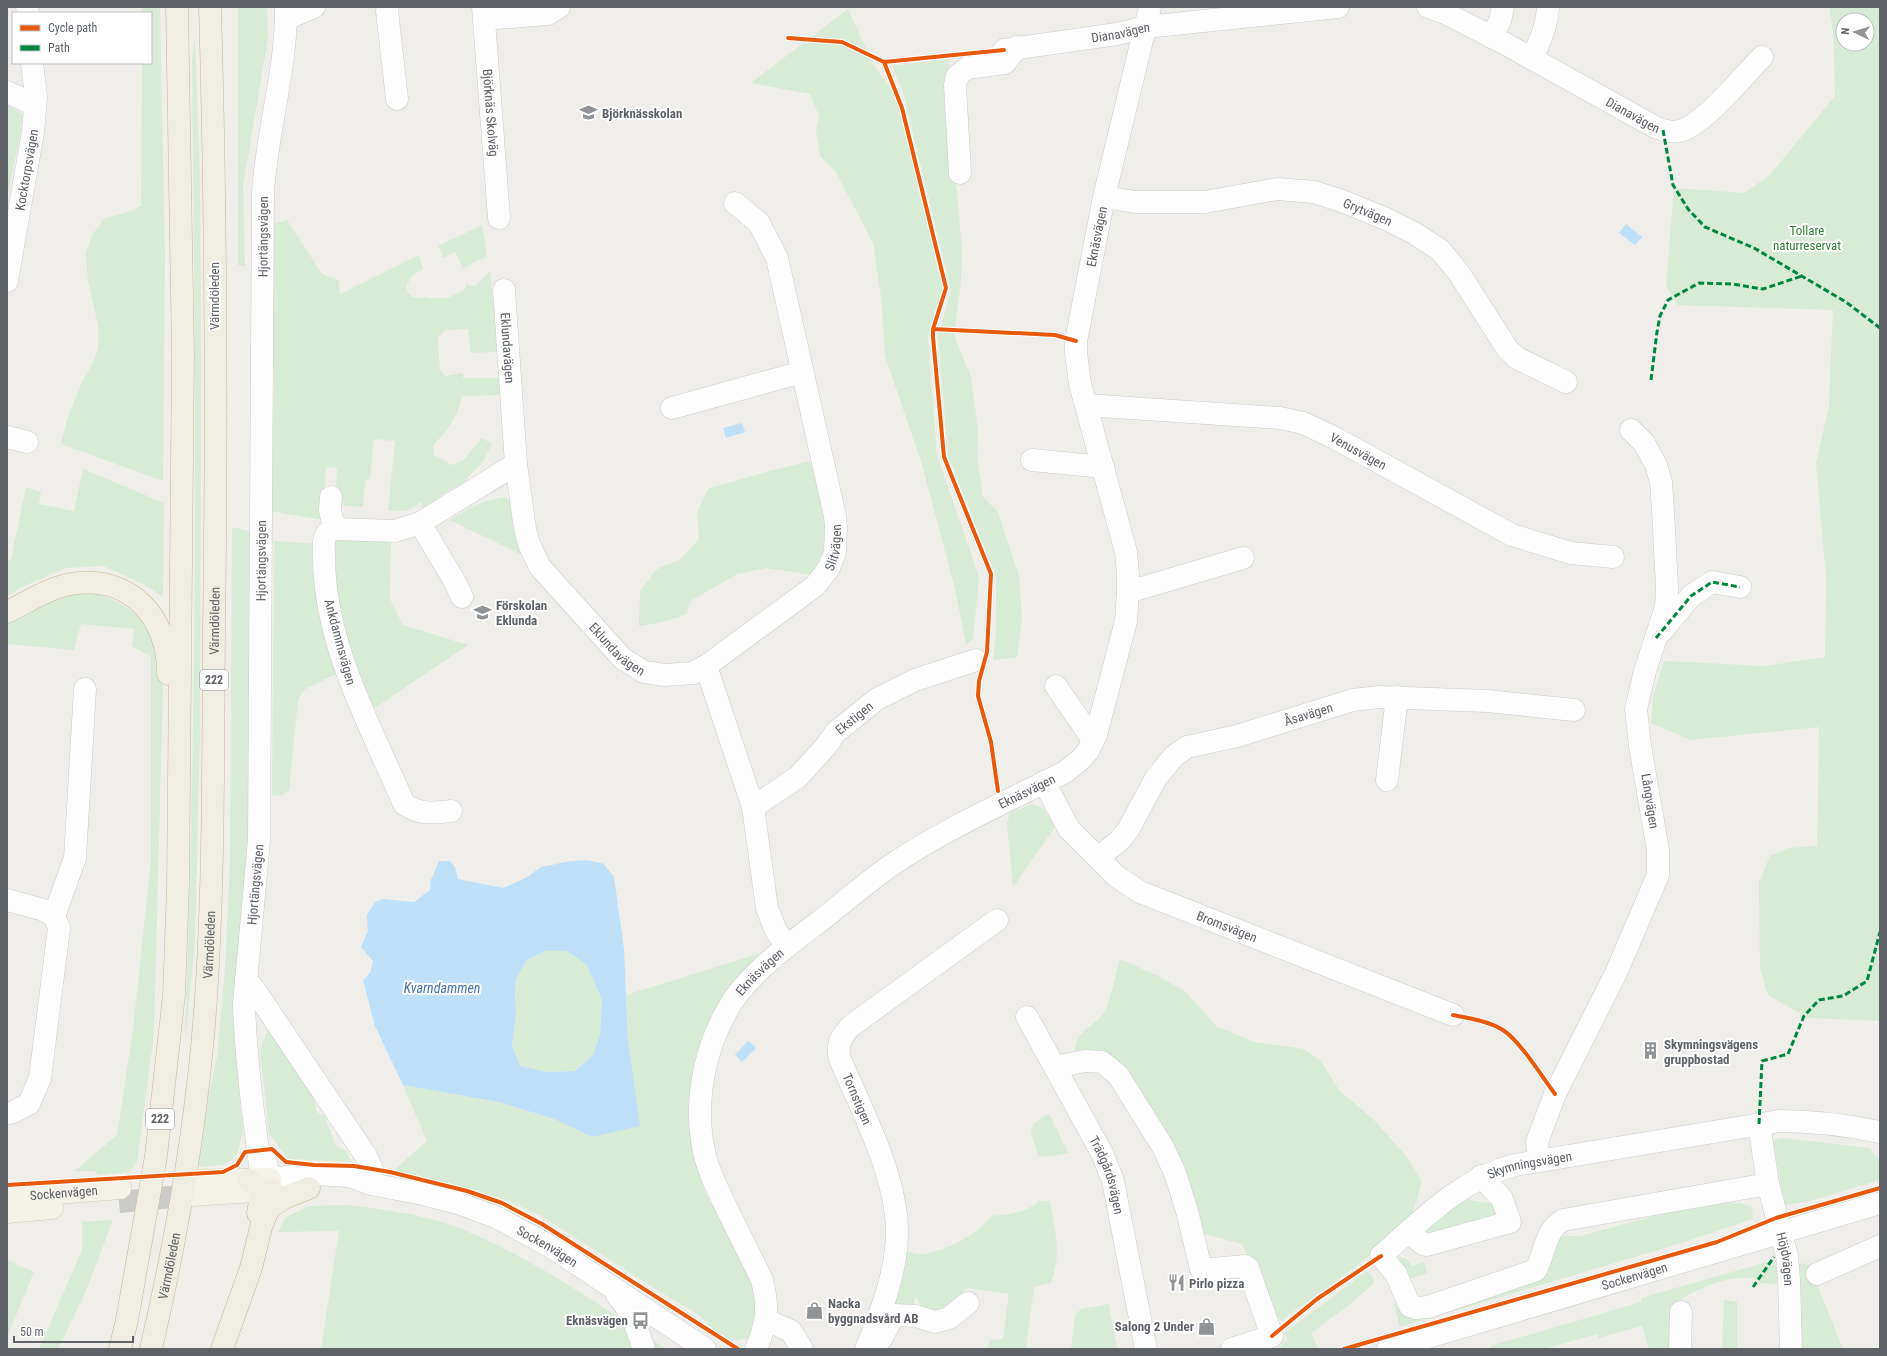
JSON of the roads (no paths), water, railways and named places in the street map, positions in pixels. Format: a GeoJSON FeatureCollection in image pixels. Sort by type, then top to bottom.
{"type":"FeatureCollection","features":[{"type":"Feature","properties":{"kind":"highway","name":"222"},"geometry":{"type":"LineString","coordinates":[[120,1349],[127,1320],[156,1156],[174,995],[178,886],[183,354],[177,7]]}},
{"type":"Feature","properties":{"kind":"highway","name":"Värmdöleden"},"geometry":{"type":"LineString","coordinates":[[151,1349],[174,1244],[192,1132],[207,981],[213,812],[215,570],[214,305],[210,7]]}},
{"type":"Feature","properties":{"kind":"highway"},"geometry":{"type":"LineString","coordinates":[[7,612],[61,586],[84,583],[107,585],[119,589],[131,595],[150,613],[162,634],[167,650],[168,857],[178,886]]}},
{"type":"Feature","properties":{"kind":"highway"},"geometry":{"type":"LineString","coordinates":[[222,1349],[251,1268],[261,1227],[264,1188],[284,1198],[309,1188]]}},
{"type":"Feature","properties":{"kind":"main road","name":"Sockenvägen"},"geometry":{"type":"LineString","coordinates":[[191,1188],[264,1188]]}},
{"type":"Feature","properties":{"kind":"main road","name":"Sockenvägen"},"geometry":{"type":"LineString","coordinates":[[7,1196],[119,1195],[7,1212]]}},
{"type":"Feature","properties":{"kind":"street"},"geometry":{"type":"LineString","coordinates":[[286,13],[314,7]]}},
{"type":"Feature","properties":{"kind":"street"},"geometry":{"type":"LineString","coordinates":[[388,7],[387,11],[397,99]]}},
{"type":"Feature","properties":{"kind":"street"},"geometry":{"type":"LineString","coordinates":[[484,13],[548,14],[559,7]]}},
{"type":"Feature","properties":{"kind":"street","name":"Dianavägen"},"geometry":{"type":"LineString","coordinates":[[960,172],[955,85],[956,76],[967,68],[1005,63],[1010,49],[1117,34],[1148,17],[1338,7]]}},
{"type":"Feature","properties":{"kind":"street","name":"Dianavägen"},"geometry":{"type":"LineString","coordinates":[[1428,7],[1445,13],[1655,127],[1667,131],[1678,132],[1687,128],[1705,115],[1762,57]]}},
{"type":"Feature","properties":{"kind":"street"},"geometry":{"type":"LineString","coordinates":[[1491,37],[1500,21],[1503,7]]}},
{"type":"Feature","properties":{"kind":"street"},"geometry":{"type":"LineString","coordinates":[[1532,59],[1544,35],[1547,23],[1548,7]]}},
{"type":"Feature","properties":{"kind":"street","name":"Hjortängsvägen"},"geometry":{"type":"LineString","coordinates":[[264,1188],[254,1114],[245,1027],[246,979],[259,840],[263,192],[265,163],[286,13]]}},
{"type":"Feature","properties":{"kind":"street","name":"Björknäs Skolväg"},"geometry":{"type":"LineString","coordinates":[[484,13],[499,218]]}},
{"type":"Feature","properties":{"kind":"street","name":"Eknäsvägen"},"geometry":{"type":"LineString","coordinates":[[756,1349],[766,1320],[766,1294],[762,1280],[710,1173],[702,1140],[700,1102],[706,1061],[722,1020],[735,998],[748,983],[787,946],[895,863],[954,828],[1065,772],[1080,760],[1088,751],[1100,721],[1119,654],[1126,621],[1128,574],[1126,552],[1080,384],[1076,341],[1104,197],[1148,17]]}},
{"type":"Feature","properties":{"kind":"street","name":"Kocktorpsvägen"},"geometry":{"type":"LineString","coordinates":[[7,281],[33,132],[36,105],[32,64]]}},
{"type":"Feature","properties":{"kind":"street"},"geometry":{"type":"LineString","coordinates":[[7,92],[36,105]]}},
{"type":"Feature","properties":{"kind":"street","name":"Grytvägen"},"geometry":{"type":"LineString","coordinates":[[1104,197],[1135,202],[1205,202],[1277,189],[1314,192],[1342,201],[1414,232],[1440,250],[1459,273],[1508,350],[1517,358],[1566,382]]}},
{"type":"Feature","properties":{"kind":"street","name":"Slitvägen"},"geometry":{"type":"LineString","coordinates":[[706,666],[815,586],[829,568],[835,552],[835,516],[777,258],[759,223],[735,203]]}},
{"type":"Feature","properties":{"kind":"street","name":"Eklundavägen"},"geometry":{"type":"LineString","coordinates":[[504,290],[516,464],[525,528],[529,544],[540,567],[622,658],[644,672],[665,676],[693,673],[706,666]]}},
{"type":"Feature","properties":{"kind":"street"},"geometry":{"type":"LineString","coordinates":[[672,408],[802,372]]}},
{"type":"Feature","properties":{"kind":"street","name":"Venusvägen"},"geometry":{"type":"LineString","coordinates":[[1086,405],[1248,415],[1280,418],[1303,423],[1333,437],[1512,535],[1571,553],[1613,557]]}},
{"type":"Feature","properties":{"kind":"street","name":"Långvägen"},"geometry":{"type":"LineString","coordinates":[[1539,1160],[1537,1142],[1555,1094],[1616,973],[1658,875],[1658,850],[1640,746],[1636,709],[1638,696],[1666,607],[1667,588],[1661,482],[1656,465],[1644,443],[1631,430]]}},
{"type":"Feature","properties":{"kind":"street"},"geometry":{"type":"LineString","coordinates":[[1032,460],[1103,467]]}},
{"type":"Feature","properties":{"kind":"street"},"geometry":{"type":"LineString","coordinates":[[331,497],[330,510],[334,529],[395,531],[420,523],[516,464]]}},
{"type":"Feature","properties":{"kind":"street"},"geometry":{"type":"LineString","coordinates":[[420,523],[455,582],[462,597]]}},
{"type":"Feature","properties":{"kind":"street","name":"Ankdammsvägen"},"geometry":{"type":"LineString","coordinates":[[334,529],[327,532],[324,541],[326,588],[329,611],[349,682],[404,804],[415,811],[433,813],[452,811]]}},
{"type":"Feature","properties":{"kind":"street"},"geometry":{"type":"LineString","coordinates":[[1128,592],[1243,558]]}},
{"type":"Feature","properties":{"kind":"street"},"geometry":{"type":"LineString","coordinates":[[1656,638],[1691,596],[1712,582],[1740,587]]}},
{"type":"Feature","properties":{"kind":"street","name":"Ekstigen"},"geometry":{"type":"LineString","coordinates":[[753,807],[798,777],[826,746],[836,732],[877,699],[915,680],[976,660]]}},
{"type":"Feature","properties":{"kind":"street"},"geometry":{"type":"LineString","coordinates":[[706,666],[753,807],[767,908],[776,931],[787,946]]}},
{"type":"Feature","properties":{"kind":"street"},"geometry":{"type":"LineString","coordinates":[[1056,686],[1093,740]]}},
{"type":"Feature","properties":{"kind":"street"},"geometry":{"type":"LineString","coordinates":[[54,916],[75,858],[85,689]]}},
{"type":"Feature","properties":{"kind":"street","name":"Åsavägen"},"geometry":{"type":"LineString","coordinates":[[1099,857],[1119,841],[1128,830],[1156,778],[1174,756],[1187,747],[1237,736],[1352,700],[1380,696],[1487,701],[1574,710]]}},
{"type":"Feature","properties":{"kind":"street"},"geometry":{"type":"LineString","coordinates":[[1387,780],[1397,697]]}},
{"type":"Feature","properties":{"kind":"street","name":"Bromsvägen"},"geometry":{"type":"LineString","coordinates":[[1044,782],[1069,829],[1099,857],[1116,876],[1140,892],[1453,1015]]}},
{"type":"Feature","properties":{"kind":"street"},"geometry":{"type":"LineString","coordinates":[[7,900],[44,910],[54,916],[59,928],[40,1078],[29,1104],[11,1113],[7,1113]]}},
{"type":"Feature","properties":{"kind":"street","name":"Tornstigen"},"geometry":{"type":"LineString","coordinates":[[866,1349],[878,1321],[895,1258],[897,1232],[896,1209],[888,1176],[840,1059],[838,1042],[851,1026],[997,920]]}},
{"type":"Feature","properties":{"kind":"street"},"geometry":{"type":"LineString","coordinates":[[246,979],[366,1156],[372,1169],[371,1184]]}},
{"type":"Feature","properties":{"kind":"street","name":"Trädgårdsvägen"},"geometry":{"type":"LineString","coordinates":[[1027,1017],[1103,1155],[1113,1181],[1146,1349]]}},
{"type":"Feature","properties":{"kind":"street"},"geometry":{"type":"LineString","coordinates":[[1055,1067],[1081,1061],[1102,1062],[1107,1064],[1118,1075],[1163,1147],[1175,1173],[1187,1211],[1201,1269],[1245,1266],[1248,1268],[1272,1336],[1232,1349]]}},
{"type":"Feature","properties":{"kind":"street","name":"Skymningsvägen"},"geometry":{"type":"LineString","coordinates":[[1768,1184],[1564,1220],[1556,1224],[1549,1234],[1543,1258],[1536,1270],[1428,1306],[1416,1308],[1410,1306],[1396,1274],[1381,1256],[1460,1189],[1481,1176],[1496,1170],[1539,1160],[1779,1121],[1808,1121],[1851,1126],[1880,1132]]}},
{"type":"Feature","properties":{"kind":"street","name":"Höjdvägen"},"geometry":{"type":"LineString","coordinates":[[1759,1124],[1768,1184],[1787,1256],[1791,1349]]}},
{"type":"Feature","properties":{"kind":"street","name":"Sockenvägen"},"geometry":{"type":"LineString","coordinates":[[264,1188],[315,1174],[349,1176],[371,1184],[423,1194],[458,1203],[498,1218],[553,1248],[705,1349]]}},
{"type":"Feature","properties":{"kind":"street"},"geometry":{"type":"LineString","coordinates":[[1408,1232],[1423,1244],[1427,1245],[1510,1222],[1502,1199],[1481,1176]]}},
{"type":"Feature","properties":{"kind":"street","name":"Sockenvägen"},"geometry":{"type":"LineString","coordinates":[[309,1188],[371,1184]]}},
{"type":"Feature","properties":{"kind":"street","name":"Sockenvägen"},"geometry":{"type":"LineString","coordinates":[[1388,1349],[1880,1204]]}},
{"type":"Feature","properties":{"kind":"street"},"geometry":{"type":"LineString","coordinates":[[1817,1274],[1880,1246]]}},
{"type":"Feature","properties":{"kind":"street"},"geometry":{"type":"LineString","coordinates":[[613,1289],[632,1315],[644,1349]]}},
{"type":"Feature","properties":{"kind":"street"},"geometry":{"type":"LineString","coordinates":[[876,1349],[892,1316],[916,1316],[935,1322],[950,1318],[968,1303]]}},
{"type":"Feature","properties":{"kind":"street"},"geometry":{"type":"LineString","coordinates":[[1680,1349],[1681,1312]]}},
{"type":"Feature","properties":{"kind":"street"},"geometry":{"type":"LineString","coordinates":[[766,1320],[791,1331],[802,1349]]}},
{"type":"Feature","properties":{"kind":"water"},"geometry":{"type":"Polygon","coordinates":[[[1626,224],[1642,237],[1635,245],[1619,233],[1626,224]]]}},
{"type":"Feature","properties":{"kind":"water"},"geometry":{"type":"Polygon","coordinates":[[[742,423],[745,432],[726,438],[723,428],[742,423]]]}},
{"type":"Feature","properties":{"kind":"water","name":"Kvarndammen"},"geometry":{"type":"Polygon","coordinates":[[[587,860],[604,864],[614,877],[624,949],[628,1041],[640,1126],[592,1137],[554,1119],[498,1102],[403,1085],[375,1026],[363,980],[370,973],[373,961],[361,947],[368,931],[367,915],[375,902],[383,899],[414,902],[430,890],[430,882],[439,861],[450,861],[455,867],[458,879],[503,888],[526,878],[541,867],[571,861],[587,860]],[[545,951],[527,960],[516,979],[516,1015],[512,1045],[520,1066],[547,1072],[575,1071],[593,1055],[600,1034],[602,1000],[587,965],[567,951],[545,951]]]}},
{"type":"Feature","properties":{"kind":"water"},"geometry":{"type":"Polygon","coordinates":[[[748,1041],[756,1048],[742,1062],[735,1055],[748,1041]]]}},
{"type":"Feature","properties":{"kind":"tunnel"},"geometry":{"type":"LineString","coordinates":[[119,1202],[191,1195]]}},
{"type":"Feature","properties":{"kind":"place","name":"Björknässkolan"},"geometry":{"type":"Point","coordinates":[589,113]}},
{"type":"Feature","properties":{"kind":"place","name":"Förskolan Eklunda"},"geometry":{"type":"Point","coordinates":[483,612]}},
{"type":"Feature","properties":{"kind":"place","name":"Skymningsvägens gruppbostad"},"geometry":{"type":"Point","coordinates":[1651,1051]}},
{"type":"Feature","properties":{"kind":"place","name":"Pirlo pizza"},"geometry":{"type":"Point","coordinates":[1176,1283]}},
{"type":"Feature","properties":{"kind":"place","name":"Nacka byggnadsvård AB"},"geometry":{"type":"Point","coordinates":[815,1310]}},
{"type":"Feature","properties":{"kind":"place","name":"Eknäsvägen"},"geometry":{"type":"Point","coordinates":[641,1320]}},
{"type":"Feature","properties":{"kind":"place","name":"Salong 2 Under"},"geometry":{"type":"Point","coordinates":[1207,1326]}},
{"type":"Feature","properties":{"kind":"park label","name":"Tollare naturreservat"},"geometry":{"type":"Point","coordinates":[1807,238]}}]}
